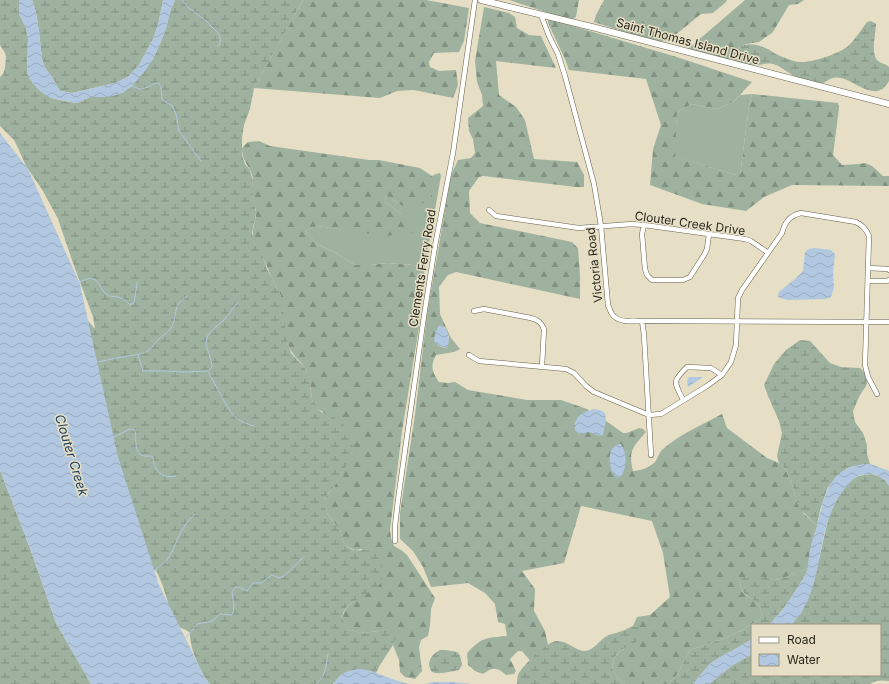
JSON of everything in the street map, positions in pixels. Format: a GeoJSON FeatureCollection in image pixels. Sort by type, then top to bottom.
{"type":"FeatureCollection","features":[{"type":"Feature","properties":{"kind":"main road","name":"Saint Thomas Island Drive"},"geometry":{"type":"LineString","coordinates":[[481,0],[889,104]]}},
{"type":"Feature","properties":{"kind":"street","name":"Clements Ferry Road"},"geometry":{"type":"LineString","coordinates":[[395,541],[398,500],[424,316],[435,246],[453,153],[475,0]]}},
{"type":"Feature","properties":{"kind":"street","name":"Victoria Road"},"geometry":{"type":"LineString","coordinates":[[542,15],[549,36],[558,54],[565,76],[594,184],[601,226],[608,305],[612,314],[618,319],[625,321],[889,322]]}},
{"type":"Feature","properties":{"kind":"street","name":"Clouter Creek Drive"},"geometry":{"type":"LineString","coordinates":[[489,210],[496,216],[571,227],[589,228],[632,224],[709,234],[751,241],[767,252]]}},
{"type":"Feature","properties":{"kind":"street"},"geometry":{"type":"LineString","coordinates":[[469,355],[479,361],[566,369],[574,373],[594,392],[649,415],[661,414],[722,375],[731,362],[736,344],[738,298],[767,252],[782,233],[785,223],[795,215],[801,214],[856,222],[867,230],[869,236],[865,365],[868,377],[877,394]]}},
{"type":"Feature","properties":{"kind":"street"},"geometry":{"type":"LineString","coordinates":[[644,225],[642,234],[645,269],[647,275],[652,280],[683,280],[690,277],[704,255],[707,248],[709,234]]}},
{"type":"Feature","properties":{"kind":"street"},"geometry":{"type":"LineString","coordinates":[[868,268],[889,270]]}},
{"type":"Feature","properties":{"kind":"street"},"geometry":{"type":"LineString","coordinates":[[868,281],[889,280]]}},
{"type":"Feature","properties":{"kind":"street"},"geometry":{"type":"LineString","coordinates":[[474,311],[484,309],[538,320],[544,329],[542,366]]}},
{"type":"Feature","properties":{"kind":"street"},"geometry":{"type":"LineString","coordinates":[[642,321],[651,455]]}},
{"type":"Feature","properties":{"kind":"street"},"geometry":{"type":"LineString","coordinates":[[683,400],[676,385],[677,378],[687,366],[711,368],[722,375]]}},
{"type":"Feature","properties":{"kind":"green space"},"geometry":{"type":"Polygon","coordinates":[[[0,0],[19,0],[19,14],[26,28],[28,39],[27,73],[51,98],[77,103],[90,97],[102,97],[122,93],[132,86],[153,59],[165,32],[175,0],[303,0],[254,88],[250,109],[244,125],[242,155],[245,164],[250,170],[253,181],[252,188],[256,213],[252,233],[254,242],[263,257],[267,269],[280,293],[283,304],[286,336],[291,353],[304,367],[308,375],[313,402],[317,408],[321,412],[335,418],[345,426],[351,434],[354,443],[353,452],[349,461],[334,487],[324,499],[324,505],[328,515],[340,530],[346,546],[354,550],[365,550],[372,552],[381,562],[381,582],[372,591],[346,608],[343,613],[343,619],[350,630],[361,633],[389,630],[397,634],[393,645],[376,673],[357,669],[352,670],[342,675],[333,684],[210,684],[204,676],[196,658],[190,639],[190,633],[177,625],[172,617],[156,570],[144,572],[83,315],[95,329],[93,317],[58,219],[43,191],[26,166],[14,140],[0,126],[0,77],[5,68],[6,57],[0,45],[0,0]]]}},
{"type":"Feature","properties":{"kind":"green space"},"geometry":{"type":"Polygon","coordinates":[[[32,0],[163,0],[158,25],[153,39],[139,65],[128,77],[115,83],[72,93],[60,91],[45,68],[42,59],[36,12],[32,0]]]}},
{"type":"Feature","properties":{"kind":"green space"},"geometry":{"type":"Polygon","coordinates":[[[303,0],[426,0],[469,8],[464,41],[459,52],[434,53],[429,62],[430,67],[439,71],[456,70],[458,85],[453,98],[414,90],[397,91],[380,98],[254,88],[303,0]]]}},
{"type":"Feature","properties":{"kind":"green space"},"geometry":{"type":"Polygon","coordinates":[[[509,0],[579,0],[576,17],[573,19],[564,18],[509,0]]]}},
{"type":"Feature","properties":{"kind":"green space"},"geometry":{"type":"Polygon","coordinates":[[[604,0],[727,0],[713,13],[701,14],[668,41],[655,42],[594,22],[604,0]]]}},
{"type":"Feature","properties":{"kind":"green space"},"geometry":{"type":"Polygon","coordinates":[[[745,0],[804,0],[798,4],[789,5],[773,32],[759,42],[746,44],[738,48],[738,62],[688,49],[745,0]]]}},
{"type":"Feature","properties":{"kind":"green space"},"geometry":{"type":"Polygon","coordinates":[[[484,7],[509,13],[515,17],[517,28],[529,35],[541,36],[556,68],[496,61],[499,95],[516,107],[525,120],[534,159],[577,162],[584,175],[584,187],[483,176],[479,177],[469,191],[470,213],[480,223],[572,242],[578,248],[580,299],[456,272],[448,275],[439,287],[440,314],[451,338],[460,349],[454,352],[436,355],[432,366],[439,382],[455,382],[468,390],[527,400],[561,400],[587,409],[623,433],[639,428],[643,429],[646,432],[635,445],[631,453],[633,471],[650,466],[655,462],[662,450],[670,444],[684,434],[722,414],[727,428],[767,458],[779,463],[786,470],[793,487],[796,501],[804,514],[817,526],[810,551],[808,568],[781,579],[774,580],[766,577],[740,579],[740,585],[743,592],[759,606],[762,613],[760,619],[728,637],[690,650],[678,673],[669,684],[625,684],[617,678],[612,666],[615,657],[626,647],[638,627],[633,626],[637,617],[650,615],[670,597],[663,553],[652,521],[581,506],[564,563],[522,571],[535,589],[534,611],[545,631],[549,649],[543,676],[522,651],[518,651],[510,659],[516,671],[514,674],[506,675],[500,670],[492,669],[483,674],[475,671],[468,665],[467,653],[481,641],[489,638],[507,636],[505,624],[498,622],[495,604],[485,593],[468,583],[431,587],[423,567],[413,551],[400,539],[400,513],[415,415],[427,315],[451,175],[458,160],[471,158],[475,153],[473,139],[469,131],[468,118],[483,106],[482,95],[477,82],[475,61],[484,7]],[[442,325],[439,346],[445,348],[449,337],[445,327],[442,325]]]}},
{"type":"Feature","properties":{"kind":"green space"},"geometry":{"type":"Polygon","coordinates":[[[548,20],[556,21],[680,58],[752,82],[733,102],[717,109],[692,104],[677,112],[675,157],[740,175],[749,106],[752,94],[838,103],[839,108],[833,155],[842,165],[865,163],[872,166],[883,176],[889,176],[889,186],[792,185],[764,197],[746,211],[702,204],[650,185],[653,149],[661,125],[646,79],[569,70],[548,20]]]}},
{"type":"Feature","properties":{"kind":"green space"},"geometry":{"type":"Polygon","coordinates":[[[871,21],[876,24],[874,54],[878,61],[889,67],[889,81],[884,88],[878,91],[866,90],[847,80],[837,77],[821,84],[809,82],[797,77],[777,65],[772,64],[748,66],[739,64],[735,52],[741,46],[753,44],[766,48],[787,59],[804,62],[832,55],[844,49],[853,41],[867,22],[871,21]]]}},
{"type":"Feature","properties":{"kind":"green space"},"geometry":{"type":"Polygon","coordinates":[[[752,94],[749,106],[740,175],[674,157],[677,112],[692,104],[717,109],[733,102],[740,95],[752,94]]]}},
{"type":"Feature","properties":{"kind":"green space"},"geometry":{"type":"Polygon","coordinates":[[[259,141],[270,146],[369,160],[379,160],[420,168],[432,176],[432,197],[421,204],[402,206],[386,195],[385,202],[402,214],[412,233],[385,236],[317,226],[305,231],[317,244],[334,252],[355,265],[388,263],[425,266],[419,327],[402,431],[390,530],[394,546],[407,555],[435,598],[431,609],[428,636],[421,640],[419,647],[422,671],[415,679],[405,677],[400,672],[399,660],[393,645],[396,634],[380,631],[361,633],[350,630],[343,620],[345,610],[358,599],[362,549],[355,550],[346,546],[340,530],[328,515],[324,505],[324,499],[334,487],[353,452],[323,412],[315,406],[313,402],[310,383],[305,370],[291,351],[286,339],[283,306],[280,294],[254,242],[253,231],[256,212],[252,194],[253,179],[243,157],[242,148],[248,142],[259,141]]]}},
{"type":"Feature","properties":{"kind":"green space"},"geometry":{"type":"Polygon","coordinates":[[[440,173],[441,176],[425,266],[388,263],[355,265],[334,252],[317,244],[305,231],[317,226],[346,230],[402,214],[385,202],[386,195],[402,206],[432,197],[432,176],[440,173]]]}},
{"type":"Feature","properties":{"kind":"green space"},"geometry":{"type":"Polygon","coordinates":[[[800,340],[810,341],[830,363],[841,367],[860,368],[868,376],[866,386],[853,411],[855,422],[863,433],[867,445],[867,454],[870,464],[847,468],[828,487],[820,510],[817,526],[800,509],[786,470],[779,463],[777,456],[782,433],[779,421],[764,385],[774,364],[786,350],[800,340]]]}},
{"type":"Feature","properties":{"kind":"green space"},"geometry":{"type":"Polygon","coordinates":[[[0,470],[31,551],[56,623],[91,684],[0,684],[0,470]]]}},
{"type":"Feature","properties":{"kind":"green space"},"geometry":{"type":"Polygon","coordinates":[[[870,474],[876,475],[886,481],[889,486],[889,681],[884,680],[870,684],[709,684],[733,665],[751,655],[751,676],[881,676],[881,624],[792,624],[801,613],[814,581],[829,516],[841,492],[850,481],[858,476],[870,474]]]}},
{"type":"Feature","properties":{"kind":"green space"},"geometry":{"type":"Polygon","coordinates":[[[808,568],[790,600],[770,624],[752,624],[760,619],[762,613],[758,604],[741,589],[740,579],[750,576],[766,577],[774,580],[781,579],[808,568]]]}},
{"type":"Feature","properties":{"kind":"green space"},"geometry":{"type":"Polygon","coordinates":[[[751,625],[751,640],[710,664],[693,684],[669,684],[678,673],[690,650],[728,637],[751,625]]]}},
{"type":"Feature","properties":{"kind":"green space"},"geometry":{"type":"Polygon","coordinates":[[[633,626],[638,627],[641,631],[639,640],[619,652],[615,656],[612,665],[617,678],[625,684],[517,684],[518,675],[524,666],[552,642],[564,642],[585,651],[592,649],[608,635],[633,626]]]}},
{"type":"Feature","properties":{"kind":"green space"},"geometry":{"type":"Polygon","coordinates":[[[440,650],[457,652],[460,655],[462,665],[459,670],[440,673],[431,671],[429,665],[430,659],[440,650]]]}},
{"type":"Feature","properties":{"kind":"water"},"geometry":{"type":"Polygon","coordinates":[[[19,0],[32,0],[36,12],[42,59],[45,68],[60,91],[72,93],[115,83],[128,77],[139,65],[153,39],[158,25],[163,0],[175,0],[165,32],[153,59],[132,86],[122,93],[113,96],[90,97],[77,103],[51,98],[41,92],[32,83],[27,73],[28,39],[26,28],[19,14],[19,0]]]}},
{"type":"Feature","properties":{"kind":"water","name":"Clouter Creek"},"geometry":{"type":"Polygon","coordinates":[[[0,133],[28,169],[80,284],[118,457],[159,585],[206,680],[210,684],[91,684],[56,623],[31,551],[0,470],[0,133]]]}},
{"type":"Feature","properties":{"kind":"water"},"geometry":{"type":"Polygon","coordinates":[[[814,248],[831,250],[835,254],[833,274],[834,287],[831,297],[826,299],[787,300],[778,297],[780,291],[803,271],[805,252],[814,248]]]}},
{"type":"Feature","properties":{"kind":"water"},"geometry":{"type":"Polygon","coordinates":[[[442,325],[448,336],[449,342],[447,348],[439,346],[434,341],[438,326],[442,325]]]}},
{"type":"Feature","properties":{"kind":"water"},"geometry":{"type":"Polygon","coordinates":[[[689,377],[703,377],[688,387],[687,381],[689,377]]]}},
{"type":"Feature","properties":{"kind":"water"},"geometry":{"type":"Polygon","coordinates":[[[594,409],[605,413],[606,421],[603,435],[600,436],[589,432],[579,434],[575,430],[576,420],[583,413],[594,409]]]}},
{"type":"Feature","properties":{"kind":"water"},"geometry":{"type":"Polygon","coordinates":[[[618,444],[621,444],[624,450],[626,461],[623,473],[618,478],[611,470],[610,454],[611,450],[618,444]]]}},
{"type":"Feature","properties":{"kind":"water"},"geometry":{"type":"Polygon","coordinates":[[[870,464],[889,471],[889,486],[881,477],[869,474],[857,476],[848,484],[838,497],[828,520],[814,582],[809,598],[798,618],[792,624],[770,624],[786,605],[806,574],[813,539],[827,492],[838,475],[846,469],[857,465],[870,464]]]}},
{"type":"Feature","properties":{"kind":"water"},"geometry":{"type":"Polygon","coordinates":[[[751,640],[751,655],[733,665],[709,684],[693,684],[710,664],[751,640]]]}},
{"type":"Feature","properties":{"kind":"water"},"geometry":{"type":"Polygon","coordinates":[[[361,669],[409,684],[333,684],[339,676],[345,672],[361,669]]]}},
{"type":"Feature","properties":{"kind":"water"},"geometry":{"type":"Polygon","coordinates":[[[432,682],[453,682],[471,684],[426,684],[432,682]]]}},
{"type":"Feature","properties":{"kind":"waterway"},"geometry":{"type":"LineString","coordinates":[[182,0],[218,33],[220,37],[220,44],[217,46]]}},
{"type":"Feature","properties":{"kind":"waterway"},"geometry":{"type":"LineString","coordinates":[[132,86],[142,89],[159,83],[161,87],[162,99],[172,105],[176,114],[179,131],[201,161]]}},
{"type":"Feature","properties":{"kind":"waterway"},"geometry":{"type":"LineString","coordinates":[[79,282],[90,278],[96,280],[104,292],[109,296],[118,297],[125,300],[130,305],[134,303],[138,282]]}},
{"type":"Feature","properties":{"kind":"waterway"},"geometry":{"type":"LineString","coordinates":[[97,362],[139,354],[149,350],[170,330],[178,304],[187,296]]}},
{"type":"Feature","properties":{"kind":"waterway"},"geometry":{"type":"LineString","coordinates":[[138,355],[143,371],[208,371],[212,367],[212,364],[206,344],[207,337],[210,332],[223,321],[238,302]]}},
{"type":"Feature","properties":{"kind":"waterway"},"geometry":{"type":"LineString","coordinates":[[208,372],[226,405],[235,416],[239,420],[254,426]]}},
{"type":"Feature","properties":{"kind":"waterway"},"geometry":{"type":"LineString","coordinates":[[112,438],[130,429],[135,430],[136,446],[139,453],[145,456],[152,456],[155,467],[163,475],[171,477],[176,476]]}},
{"type":"Feature","properties":{"kind":"waterway"},"geometry":{"type":"LineString","coordinates":[[154,570],[167,560],[183,528],[195,514]]}},
{"type":"Feature","properties":{"kind":"waterway"},"geometry":{"type":"LineString","coordinates":[[185,638],[197,624],[212,621],[220,614],[231,615],[233,613],[234,606],[232,592],[235,587],[239,587],[247,591],[253,583],[262,583],[272,575],[279,578],[284,576],[304,557]]}},
{"type":"Feature","properties":{"kind":"waterway"},"geometry":{"type":"LineString","coordinates":[[316,684],[320,681],[324,674],[328,654]]}}]}
